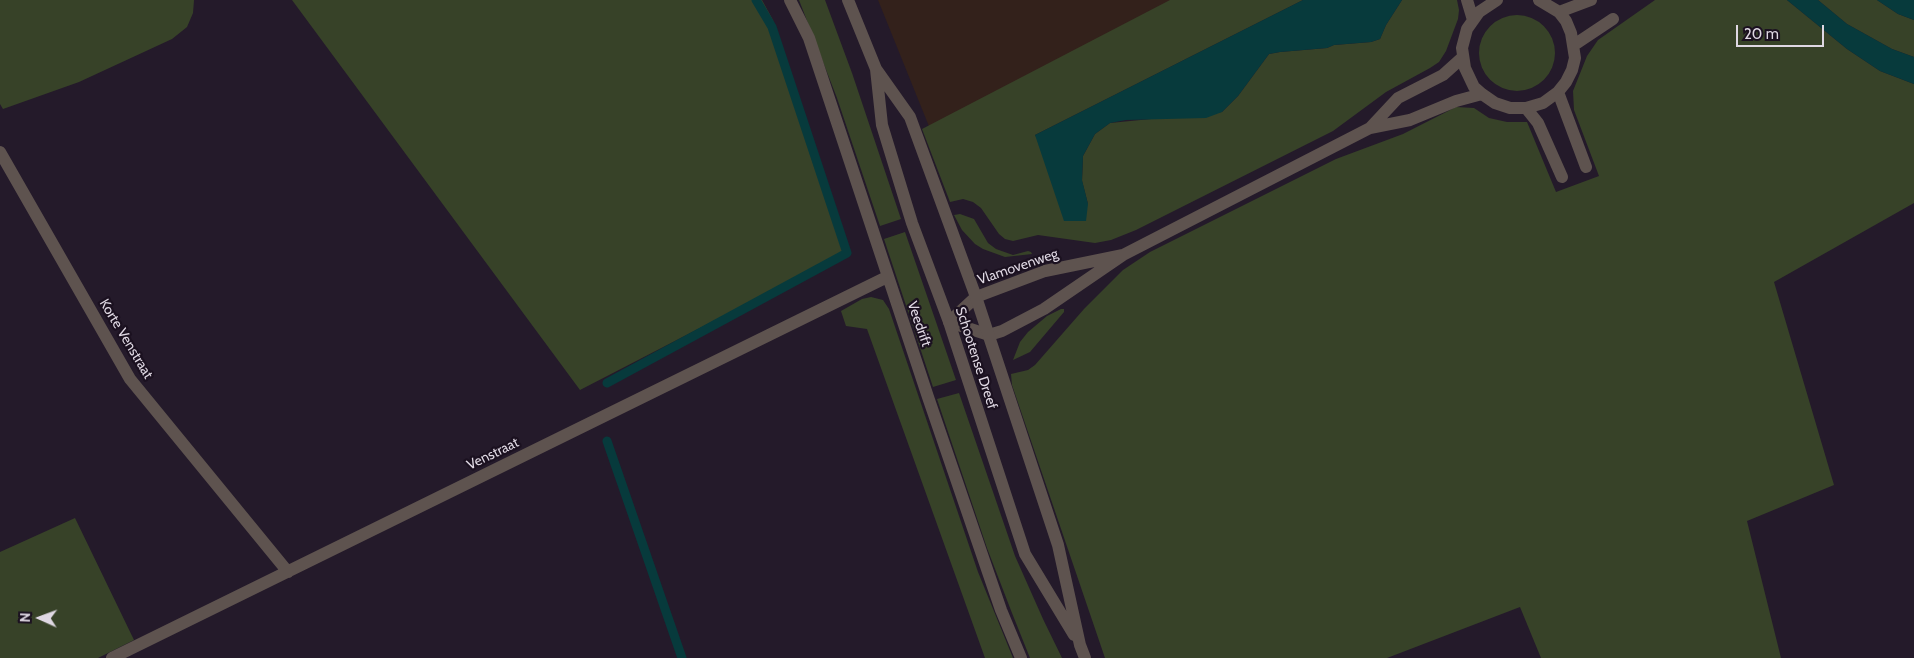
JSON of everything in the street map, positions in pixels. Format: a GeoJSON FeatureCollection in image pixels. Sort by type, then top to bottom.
{"type":"FeatureCollection","features":[{"type":"Feature","properties":{"kind":"street","name":"Veedrift"},"geometry":{"type":"LineString","coordinates":[[790,0],[809,38],[998,600],[1021,658]]}},
{"type":"Feature","properties":{"kind":"street","name":"Schootense Dreef"},"geometry":{"type":"LineString","coordinates":[[848,0],[876,69],[910,117],[976,297],[1058,545],[1084,658]]}},
{"type":"Feature","properties":{"kind":"street"},"geometry":{"type":"LineString","coordinates":[[1467,0],[1473,20]]}},
{"type":"Feature","properties":{"kind":"street"},"geometry":{"type":"LineString","coordinates":[[1497,0],[1479,12],[1473,20],[1464,38],[1462,58],[1469,78],[1482,94],[1495,103],[1510,108],[1526,108],[1543,103],[1558,92],[1572,70],[1575,58],[1571,32],[1558,12],[1539,0]]}},
{"type":"Feature","properties":{"kind":"street"},"geometry":{"type":"LineString","coordinates":[[1558,12],[1591,0]]}},
{"type":"Feature","properties":{"kind":"street"},"geometry":{"type":"LineString","coordinates":[[1574,45],[1613,19]]}},
{"type":"Feature","properties":{"kind":"street","name":"Vlamovenweg"},"geometry":{"type":"LineString","coordinates":[[1370,128],[1398,98],[1443,75],[1462,58]]}},
{"type":"Feature","properties":{"kind":"street","name":"Schootense Dreef"},"geometry":{"type":"LineString","coordinates":[[876,69],[882,124],[912,223],[949,322],[1025,554],[1080,645]]}},
{"type":"Feature","properties":{"kind":"street"},"geometry":{"type":"LineString","coordinates":[[1558,92],[1586,167]]}},
{"type":"Feature","properties":{"kind":"street","name":"Vlamovenweg"},"geometry":{"type":"LineString","coordinates":[[989,335],[1002,331],[1044,309],[1123,255],[1370,128],[1410,120],[1456,101],[1482,94]]}},
{"type":"Feature","properties":{"kind":"street"},"geometry":{"type":"LineString","coordinates":[[1526,108],[1538,123],[1562,177]]}},
{"type":"Feature","properties":{"kind":"street","name":"Korte Venstraat"},"geometry":{"type":"LineString","coordinates":[[0,152],[130,378],[288,572]]}},
{"type":"Feature","properties":{"kind":"street","name":"Vlamovenweg"},"geometry":{"type":"LineString","coordinates":[[949,322],[976,297],[1045,271],[1123,255]]}},
{"type":"Feature","properties":{"kind":"street","name":"Venstraat"},"geometry":{"type":"LineString","coordinates":[[112,658],[888,276]]}},
{"type":"Feature","properties":{"kind":"street"},"geometry":{"type":"LineString","coordinates":[[949,322],[989,335]]}},
{"type":"Feature","properties":{"kind":"shaded area"},"geometry":{"type":"Polygon","coordinates":[[[0,0],[194,0],[193,13],[187,27],[172,39],[79,82],[3,109],[0,104],[0,0]]]}},
{"type":"Feature","properties":{"kind":"shaded area"},"geometry":{"type":"Polygon","coordinates":[[[292,0],[762,0],[773,20],[849,251],[580,390],[292,0]]]}},
{"type":"Feature","properties":{"kind":"shaded area"},"geometry":{"type":"Polygon","coordinates":[[[799,0],[825,0],[852,73],[901,219],[880,226],[837,98],[799,0]]]}},
{"type":"Feature","properties":{"kind":"shaded area"},"geometry":{"type":"Polygon","coordinates":[[[878,0],[1255,0],[945,166],[878,0]]]}},
{"type":"Feature","properties":{"kind":"shaded area"},"geometry":{"type":"Polygon","coordinates":[[[1170,0],[1303,0],[1035,135],[1088,204],[1082,181],[1083,156],[1095,134],[1110,123],[1222,112],[1238,96],[1269,54],[1327,48],[1334,45],[1371,42],[1380,39],[1386,25],[1402,0],[1457,0],[1459,10],[1458,19],[1446,51],[1439,62],[1430,68],[1386,92],[1333,131],[1136,230],[1111,240],[1095,243],[1038,235],[1013,241],[1005,239],[999,234],[981,208],[973,202],[963,199],[950,202],[922,129],[1170,0]]]}},
{"type":"Feature","properties":{"kind":"shaded area"},"geometry":{"type":"Polygon","coordinates":[[[1303,0],[1402,0],[1386,25],[1380,39],[1371,42],[1334,45],[1327,48],[1269,54],[1238,96],[1222,112],[1206,118],[1126,120],[1110,123],[1095,134],[1083,156],[1082,180],[1088,204],[1086,221],[1064,221],[1035,135],[1303,0]]]}},
{"type":"Feature","properties":{"kind":"shaded area"},"geometry":{"type":"Polygon","coordinates":[[[1655,0],[1787,0],[1847,49],[1880,71],[1914,84],[1914,203],[1774,282],[1834,485],[1747,521],[1781,658],[1541,658],[1520,607],[1387,658],[1105,658],[1012,385],[1011,374],[1028,370],[1035,365],[1084,309],[1123,270],[1150,252],[1336,159],[1403,134],[1456,107],[1474,108],[1489,118],[1507,122],[1527,122],[1556,192],[1599,176],[1574,110],[1573,91],[1587,56],[1598,40],[1655,0]]]}},
{"type":"Feature","properties":{"kind":"shaded area"},"geometry":{"type":"Polygon","coordinates":[[[1787,0],[1818,0],[1847,24],[1892,49],[1914,57],[1914,84],[1880,71],[1847,49],[1787,0]]]}},
{"type":"Feature","properties":{"kind":"shaded area"},"geometry":{"type":"Polygon","coordinates":[[[1818,0],[1877,0],[1898,14],[1914,20],[1914,57],[1892,49],[1847,24],[1818,0]]]}},
{"type":"Feature","properties":{"kind":"shaded area"},"geometry":{"type":"Polygon","coordinates":[[[1877,0],[1914,0],[1914,20],[1898,14],[1877,0]]]}},
{"type":"Feature","properties":{"kind":"shaded area"},"geometry":{"type":"Polygon","coordinates":[[[1510,15],[1524,15],[1538,21],[1549,32],[1555,46],[1552,68],[1544,80],[1524,91],[1510,91],[1496,85],[1485,74],[1479,60],[1479,46],[1485,32],[1496,21],[1510,15]]]}},
{"type":"Feature","properties":{"kind":"shaded area"},"geometry":{"type":"Polygon","coordinates":[[[960,214],[974,219],[988,243],[996,249],[1013,255],[1028,251],[1032,254],[1005,257],[983,249],[975,244],[962,230],[954,215],[960,214]]]}},
{"type":"Feature","properties":{"kind":"shaded area"},"geometry":{"type":"Polygon","coordinates":[[[905,232],[956,380],[933,387],[884,239],[905,232]]]}},
{"type":"Feature","properties":{"kind":"shaded area"},"geometry":{"type":"Polygon","coordinates":[[[871,297],[883,300],[889,309],[978,572],[1013,658],[985,658],[867,329],[846,326],[841,311],[862,299],[871,297]]]}},
{"type":"Feature","properties":{"kind":"shaded area"},"geometry":{"type":"Polygon","coordinates":[[[1064,309],[1064,312],[1030,352],[1013,360],[1020,342],[1028,332],[1047,316],[1064,309]]]}},
{"type":"Feature","properties":{"kind":"shaded area"},"geometry":{"type":"Polygon","coordinates":[[[959,393],[1015,556],[1062,658],[1030,658],[1012,613],[987,548],[937,399],[959,393]]]}},
{"type":"Feature","properties":{"kind":"shaded area"},"geometry":{"type":"Polygon","coordinates":[[[75,518],[134,640],[98,658],[0,658],[0,552],[75,518]]]}},
{"type":"Feature","properties":{"kind":"waterway"},"geometry":{"type":"LineString","coordinates":[[607,383],[847,253],[772,27],[756,0]]}},
{"type":"Feature","properties":{"kind":"waterway"},"geometry":{"type":"LineString","coordinates":[[607,441],[682,658]]}}]}
